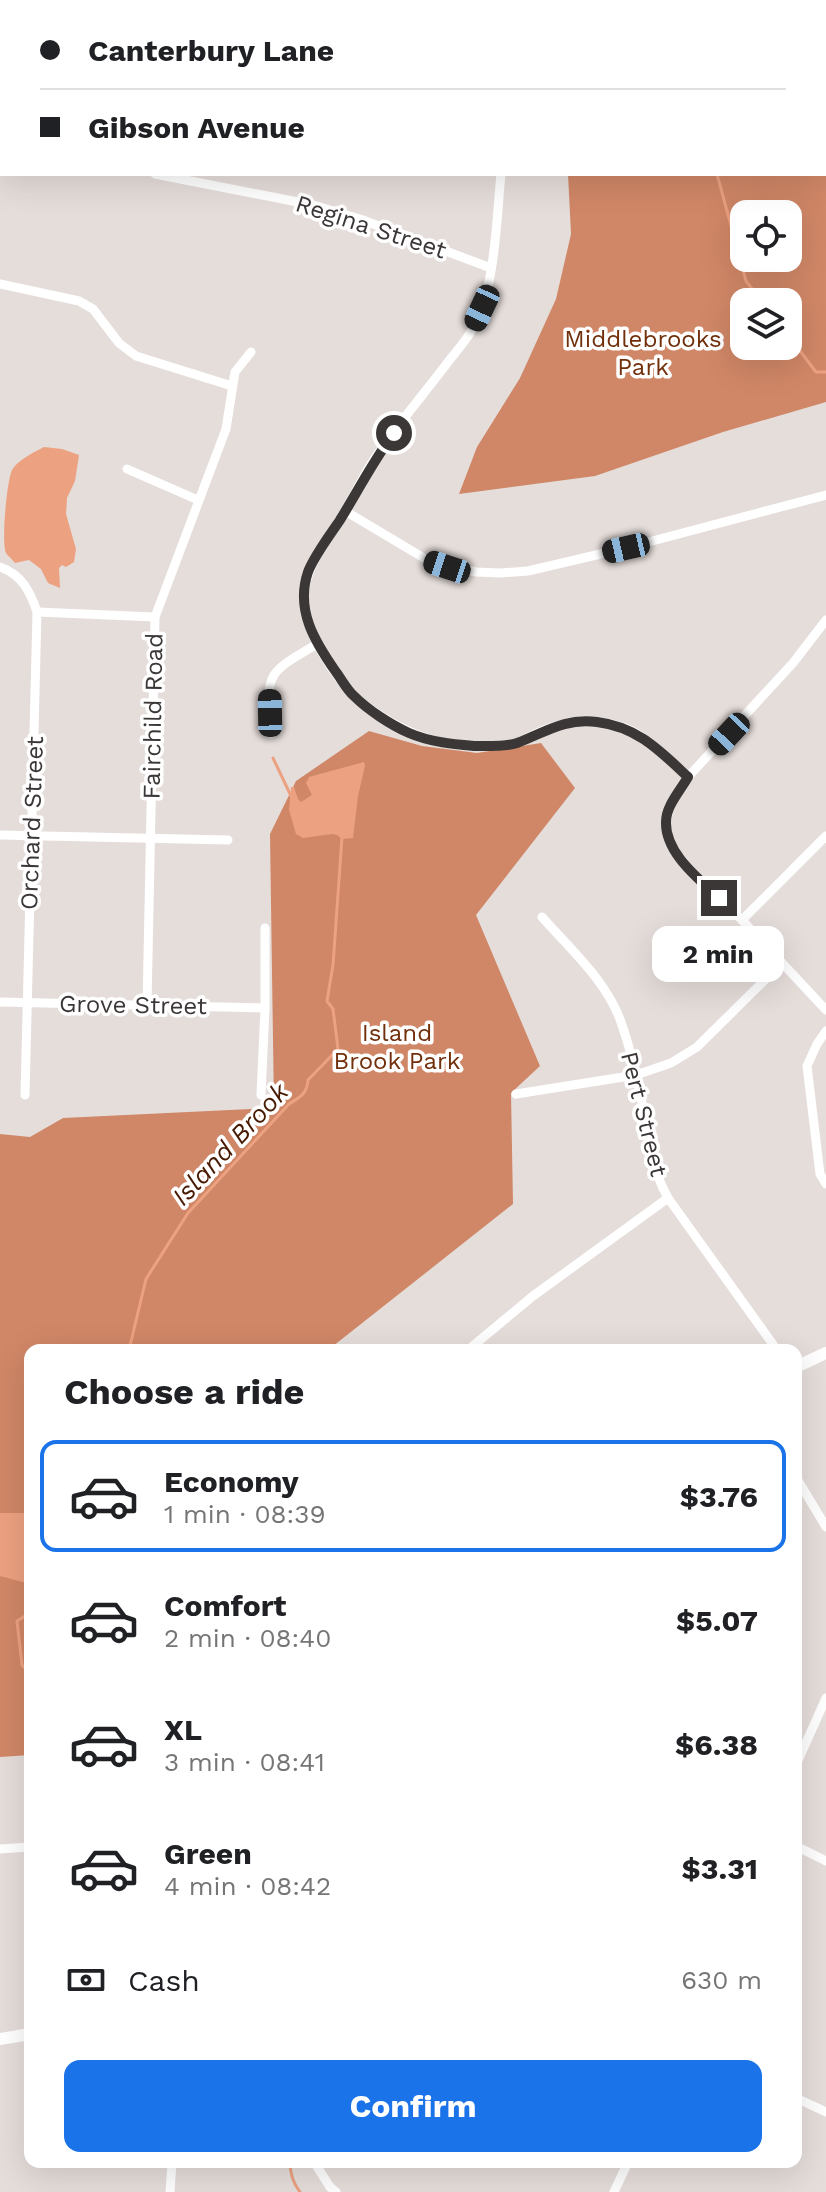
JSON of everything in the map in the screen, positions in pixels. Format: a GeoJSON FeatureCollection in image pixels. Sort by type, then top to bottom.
{"type":"FeatureCollection","features":[{"type":"Feature","properties":{"kind":"street","name":"Regina Street"},"geometry":{"type":"LineString","coordinates":[[165,176],[313,205],[360,219],[491,268]]}},
{"type":"Feature","properties":{"kind":"street"},"geometry":{"type":"LineString","coordinates":[[501,176],[491,268],[482,308],[470,333],[375,458],[308,571],[303,599],[308,627],[353,696],[408,732],[441,743],[502,745],[514,744],[571,721],[599,722],[631,730],[688,777]]}},
{"type":"Feature","properties":{"kind":"street"},"geometry":{"type":"LineString","coordinates":[[0,284],[79,301],[93,309],[119,343],[136,356],[232,386]]}},
{"type":"Feature","properties":{"kind":"street","name":"Fairchild Road"},"geometry":{"type":"LineString","coordinates":[[147,1005],[155,617],[226,429],[235,372],[251,352]]}},
{"type":"Feature","properties":{"kind":"street"},"geometry":{"type":"LineString","coordinates":[[127,469],[198,500]]}},
{"type":"Feature","properties":{"kind":"street"},"geometry":{"type":"LineString","coordinates":[[345,511],[429,561],[476,572],[500,573],[528,571],[626,548],[826,495]]}},
{"type":"Feature","properties":{"kind":"street"},"geometry":{"type":"LineString","coordinates":[[0,567],[21,579],[30,592],[37,612],[155,617]]}},
{"type":"Feature","properties":{"kind":"street","name":"Orchard Street"},"geometry":{"type":"LineString","coordinates":[[25,1095],[37,612]]}},
{"type":"Feature","properties":{"kind":"street"},"geometry":{"type":"LineString","coordinates":[[826,620],[793,663],[688,777],[672,802],[666,820],[668,839],[696,877],[742,920],[826,1010]]}},
{"type":"Feature","properties":{"kind":"street"},"geometry":{"type":"LineString","coordinates":[[271,734],[272,678],[281,667],[317,644]]}},
{"type":"Feature","properties":{"kind":"street"},"geometry":{"type":"LineString","coordinates":[[0,835],[228,840]]}},
{"type":"Feature","properties":{"kind":"street"},"geometry":{"type":"LineString","coordinates":[[742,920],[826,836]]}},
{"type":"Feature","properties":{"kind":"street","name":"Pert Street"},"geometry":{"type":"LineString","coordinates":[[542,917],[596,978],[622,1023],[657,1178],[668,1198],[773,1344]]}},
{"type":"Feature","properties":{"kind":"street"},"geometry":{"type":"LineString","coordinates":[[261,1095],[265,928]]}},
{"type":"Feature","properties":{"kind":"street"},"geometry":{"type":"LineString","coordinates":[[516,1094],[636,1075],[671,1063],[697,1047],[782,963]]}},
{"type":"Feature","properties":{"kind":"street","name":"Grove Street"},"geometry":{"type":"LineString","coordinates":[[0,1002],[265,1008]]}},
{"type":"Feature","properties":{"kind":"street"},"geometry":{"type":"LineString","coordinates":[[826,1031],[807,1066],[820,1174],[826,1184]]}},
{"type":"Feature","properties":{"kind":"street"},"geometry":{"type":"LineString","coordinates":[[475,1344],[533,1296],[668,1198]]}},
{"type":"Feature","properties":{"kind":"street"},"geometry":{"type":"LineString","coordinates":[[802,1364],[826,1353]]}},
{"type":"Feature","properties":{"kind":"street"},"geometry":{"type":"LineString","coordinates":[[802,1497],[826,1527]]}},
{"type":"Feature","properties":{"kind":"street"},"geometry":{"type":"LineString","coordinates":[[802,1752],[826,1698]]}},
{"type":"Feature","properties":{"kind":"street"},"geometry":{"type":"LineString","coordinates":[[0,1849],[24,1847]]}},
{"type":"Feature","properties":{"kind":"street"},"geometry":{"type":"LineString","coordinates":[[802,1849],[826,1861]]}},
{"type":"Feature","properties":{"kind":"street"},"geometry":{"type":"LineString","coordinates":[[0,2039],[24,2035]]}},
{"type":"Feature","properties":{"kind":"street"},"geometry":{"type":"LineString","coordinates":[[802,2101],[826,2112]]}},
{"type":"Feature","properties":{"kind":"street"},"geometry":{"type":"LineString","coordinates":[[170,2192],[172,2168]]}},
{"type":"Feature","properties":{"kind":"street"},"geometry":{"type":"LineString","coordinates":[[318,2168],[336,2192]]}},
{"type":"Feature","properties":{"kind":"street"},"geometry":{"type":"LineString","coordinates":[[614,2192],[625,2168]]}},
{"type":"Feature","properties":{"kind":"green space","name":"Middlebrooks Park"},"geometry":{"type":"Polygon","coordinates":[[[568,176],[826,176],[826,402],[723,432],[595,476],[459,494],[477,447],[520,378],[556,299],[571,234],[568,176]]]}},
{"type":"Feature","properties":{"kind":"green space","name":"Island Brook Park"},"geometry":{"type":"Polygon","coordinates":[[[369,731],[422,746],[477,753],[541,743],[575,788],[476,915],[540,1066],[511,1093],[513,1204],[336,1344],[24,1344],[24,1755],[0,1757],[0,1134],[30,1137],[63,1118],[274,1108],[270,834],[296,781],[369,731]]]}},
{"type":"Feature","properties":{"kind":"shaded area"},"geometry":{"type":"Polygon","coordinates":[[[44,447],[79,455],[75,481],[67,498],[66,514],[76,549],[74,562],[59,568],[60,588],[48,583],[41,569],[29,560],[15,563],[5,547],[5,511],[12,470],[22,459],[44,447]]]}},
{"type":"Feature","properties":{"kind":"shaded area"},"geometry":{"type":"Polygon","coordinates":[[[364,762],[353,838],[342,839],[332,834],[303,838],[296,834],[289,810],[291,787],[294,787],[301,802],[312,795],[306,783],[309,777],[364,762]]]}},
{"type":"Feature","properties":{"kind":"shaded area"},"geometry":{"type":"Polygon","coordinates":[[[0,1513],[24,1513],[24,1582],[0,1576],[0,1513]]]}},
{"type":"Feature","properties":{"kind":"waterway"},"geometry":{"type":"LineString","coordinates":[[718,176],[746,281],[751,288]]}},
{"type":"Feature","properties":{"kind":"waterway"},"geometry":{"type":"LineString","coordinates":[[802,354],[816,372],[826,372]]}},
{"type":"Feature","properties":{"kind":"waterway","name":"Island Brook"},"geometry":{"type":"LineString","coordinates":[[273,758],[292,798]]}},
{"type":"Feature","properties":{"kind":"waterway","name":"Island Brook"},"geometry":{"type":"LineString","coordinates":[[130,1344],[146,1279],[188,1213],[289,1104],[302,1095],[308,1080],[338,1049],[333,1009],[327,1001],[333,965],[342,837]]}},
{"type":"Feature","properties":{"kind":"waterway","name":"Island Brook"},"geometry":{"type":"LineString","coordinates":[[24,1617],[17,1621],[24,1667]]}},
{"type":"Feature","properties":{"kind":"waterway","name":"Island Brook"},"geometry":{"type":"LineString","coordinates":[[291,2168],[292,2178],[300,2192]]}},
{"type":"Feature","properties":{"kind":"route"},"geometry":{"type":"LineString","coordinates":[[394,433],[375,458],[308,571],[303,599],[308,627],[353,696],[408,732],[441,743],[478,746],[514,744],[571,721],[599,722],[631,730],[688,777],[672,802],[666,820],[668,839],[696,877],[719,898]]}}]}
